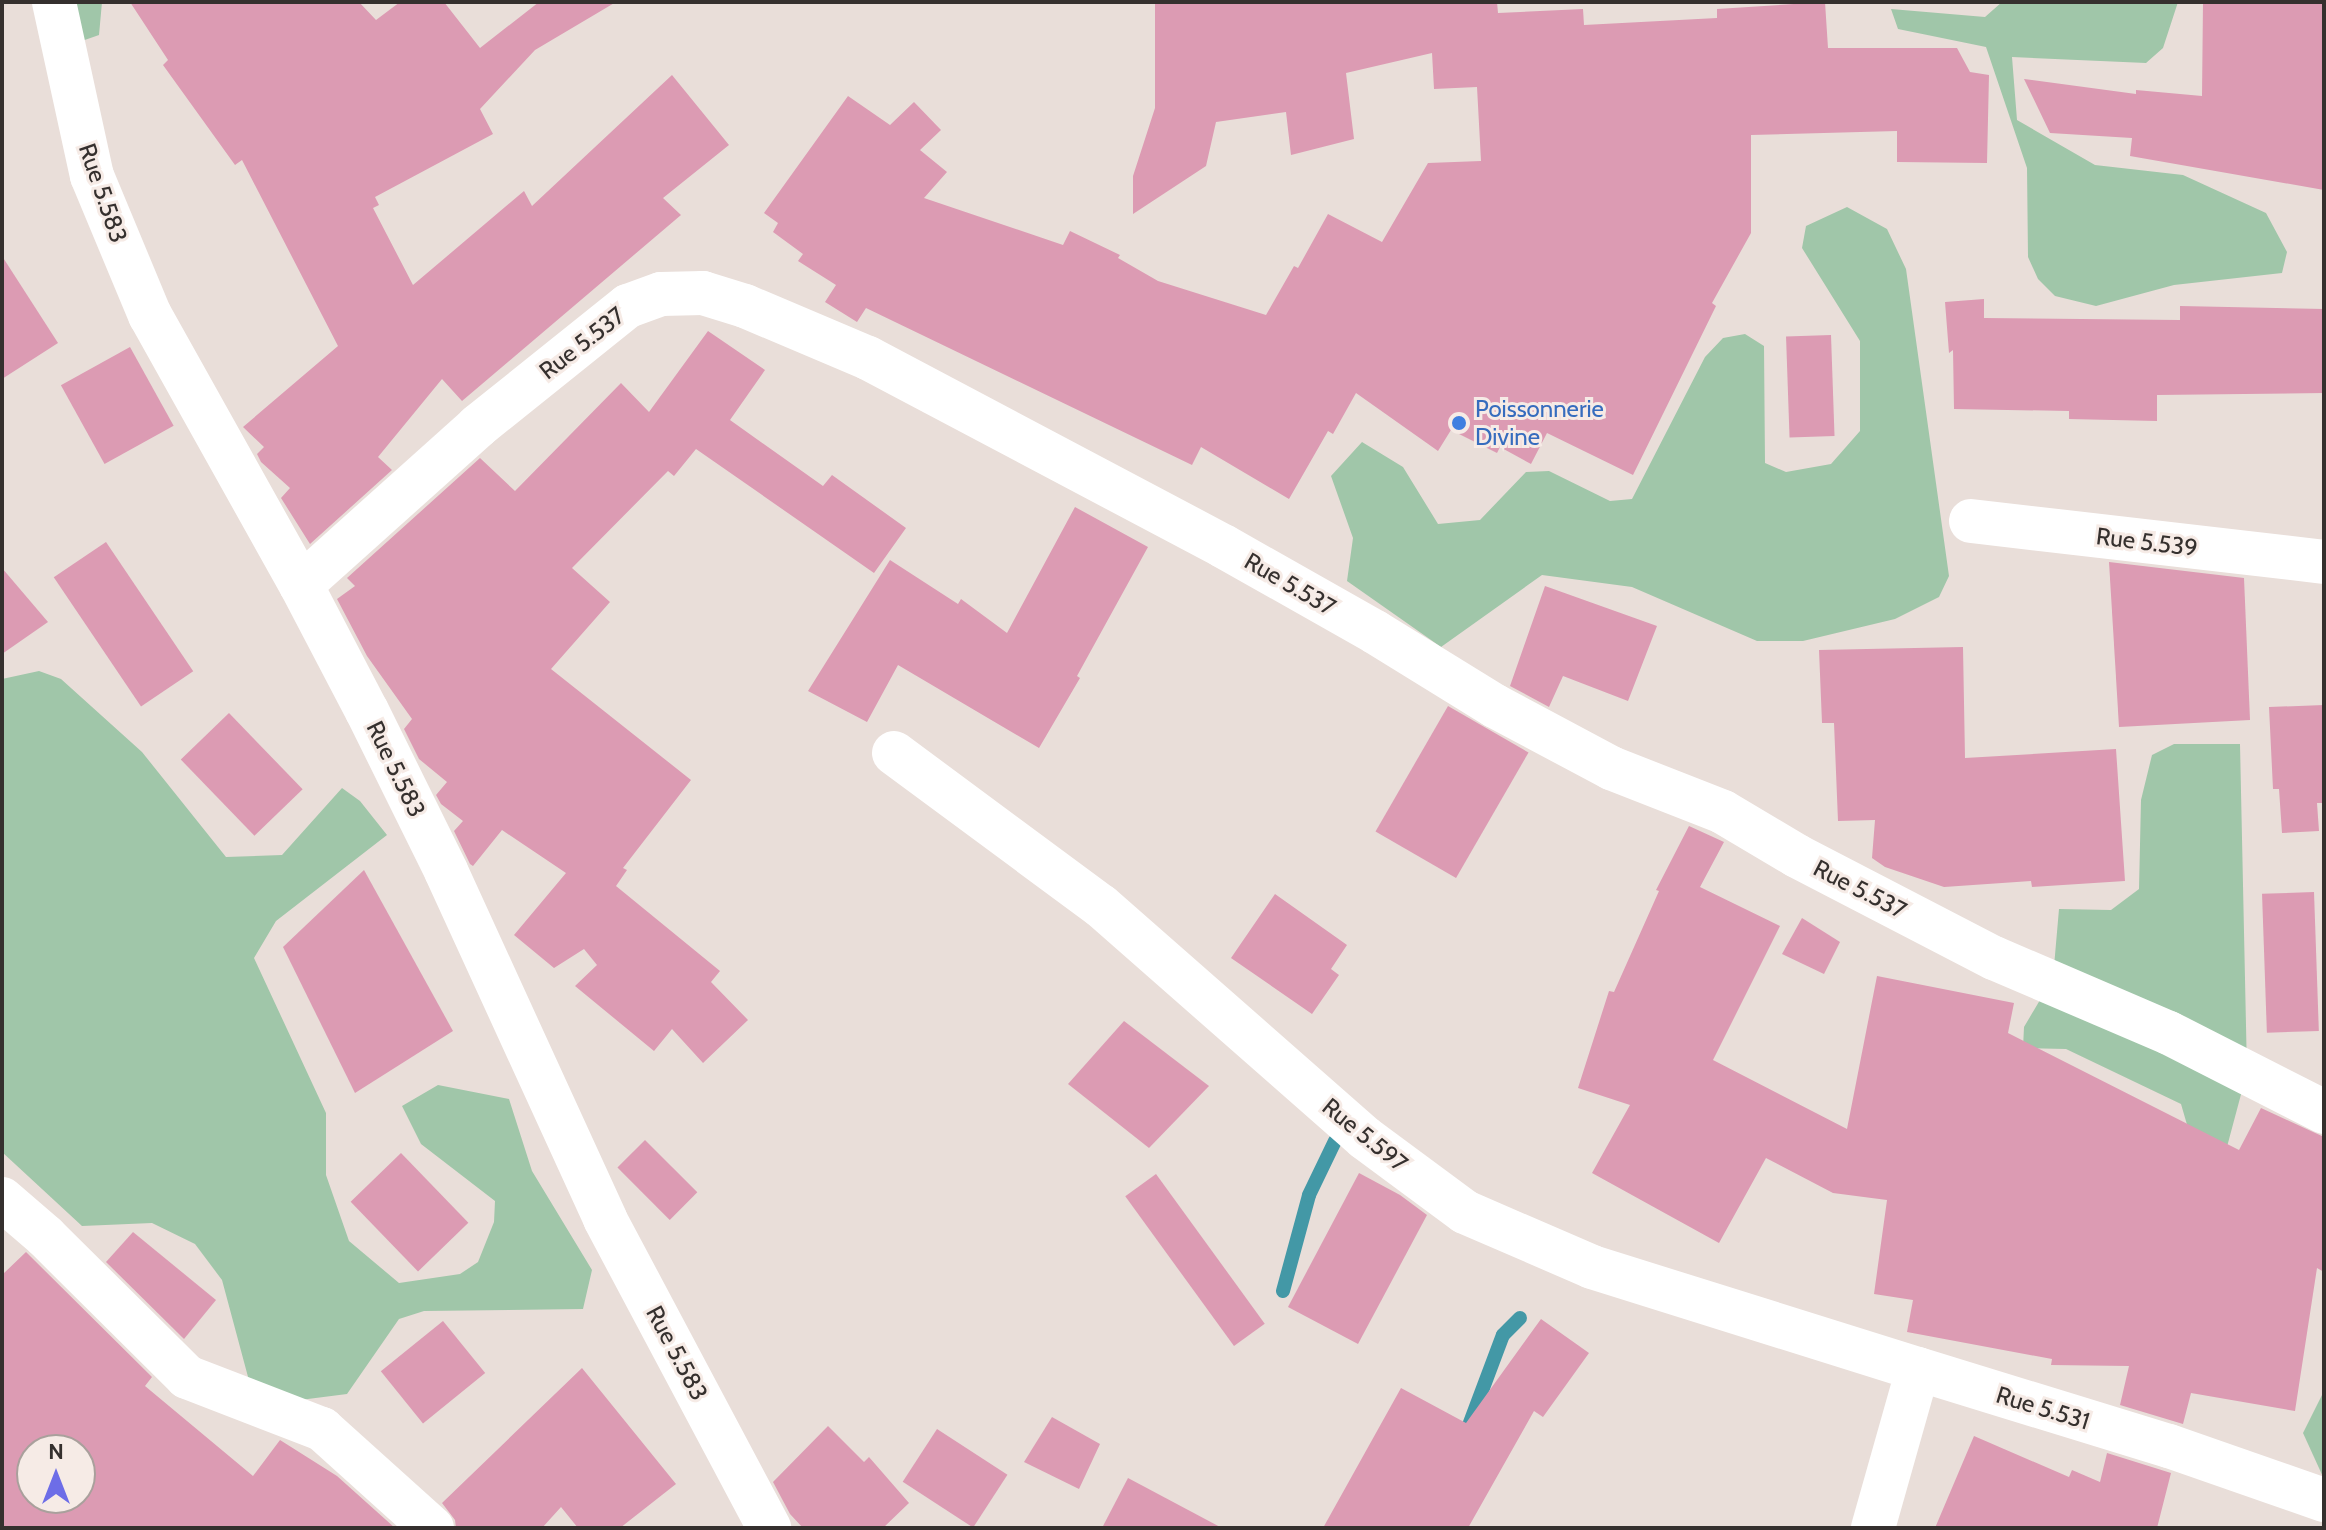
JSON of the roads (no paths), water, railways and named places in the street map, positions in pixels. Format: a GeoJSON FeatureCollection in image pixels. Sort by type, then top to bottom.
{"type":"FeatureCollection","features":[{"type":"Feature","properties":{"kind":"street","name":"Rue 5.583"},"geometry":{"type":"LineString","coordinates":[[54,2],[92,176],[150,315],[301,585],[446,871],[605,1219],[769,1528]]}},
{"type":"Feature","properties":{"kind":"street","name":"Rue 5.537"},"geometry":{"type":"LineString","coordinates":[[301,585],[478,426],[628,306],[661,294],[703,293],[745,306],[868,358],[1223,546],[1375,632],[1495,706],[1611,768],[1723,812],[1797,856],[1994,958],[2169,1033],[2324,1112]]}},
{"type":"Feature","properties":{"kind":"street","name":"Rue 5.539"},"geometry":{"type":"LineString","coordinates":[[1971,521],[2324,562]]}},
{"type":"Feature","properties":{"kind":"street","name":"Rue 5.597"},"geometry":{"type":"LineString","coordinates":[[894,753],[1101,906],[1365,1138],[1465,1212],[1592,1267],[1918,1369]]}},
{"type":"Feature","properties":{"kind":"street"},"geometry":{"type":"LineString","coordinates":[[2,1199],[45,1236],[187,1377],[322,1429],[432,1528]]}},
{"type":"Feature","properties":{"kind":"street","name":"Rue 5.531"},"geometry":{"type":"LineString","coordinates":[[1918,1369],[2169,1446],[2324,1500]]}},
{"type":"Feature","properties":{"kind":"street"},"geometry":{"type":"LineString","coordinates":[[1873,1528],[1918,1369]]}},
{"type":"Feature","properties":{"kind":"waterway"},"geometry":{"type":"LineString","coordinates":[[1283,1291],[1309,1195],[1335,1141]]}},
{"type":"Feature","properties":{"kind":"waterway"},"geometry":{"type":"LineString","coordinates":[[1468,1428],[1503,1335],[1520,1318]]}},
{"type":"Feature","properties":{"kind":"place","name":"Poissonnerie Divine"},"geometry":{"type":"Point","coordinates":[1459,423]}}]}
